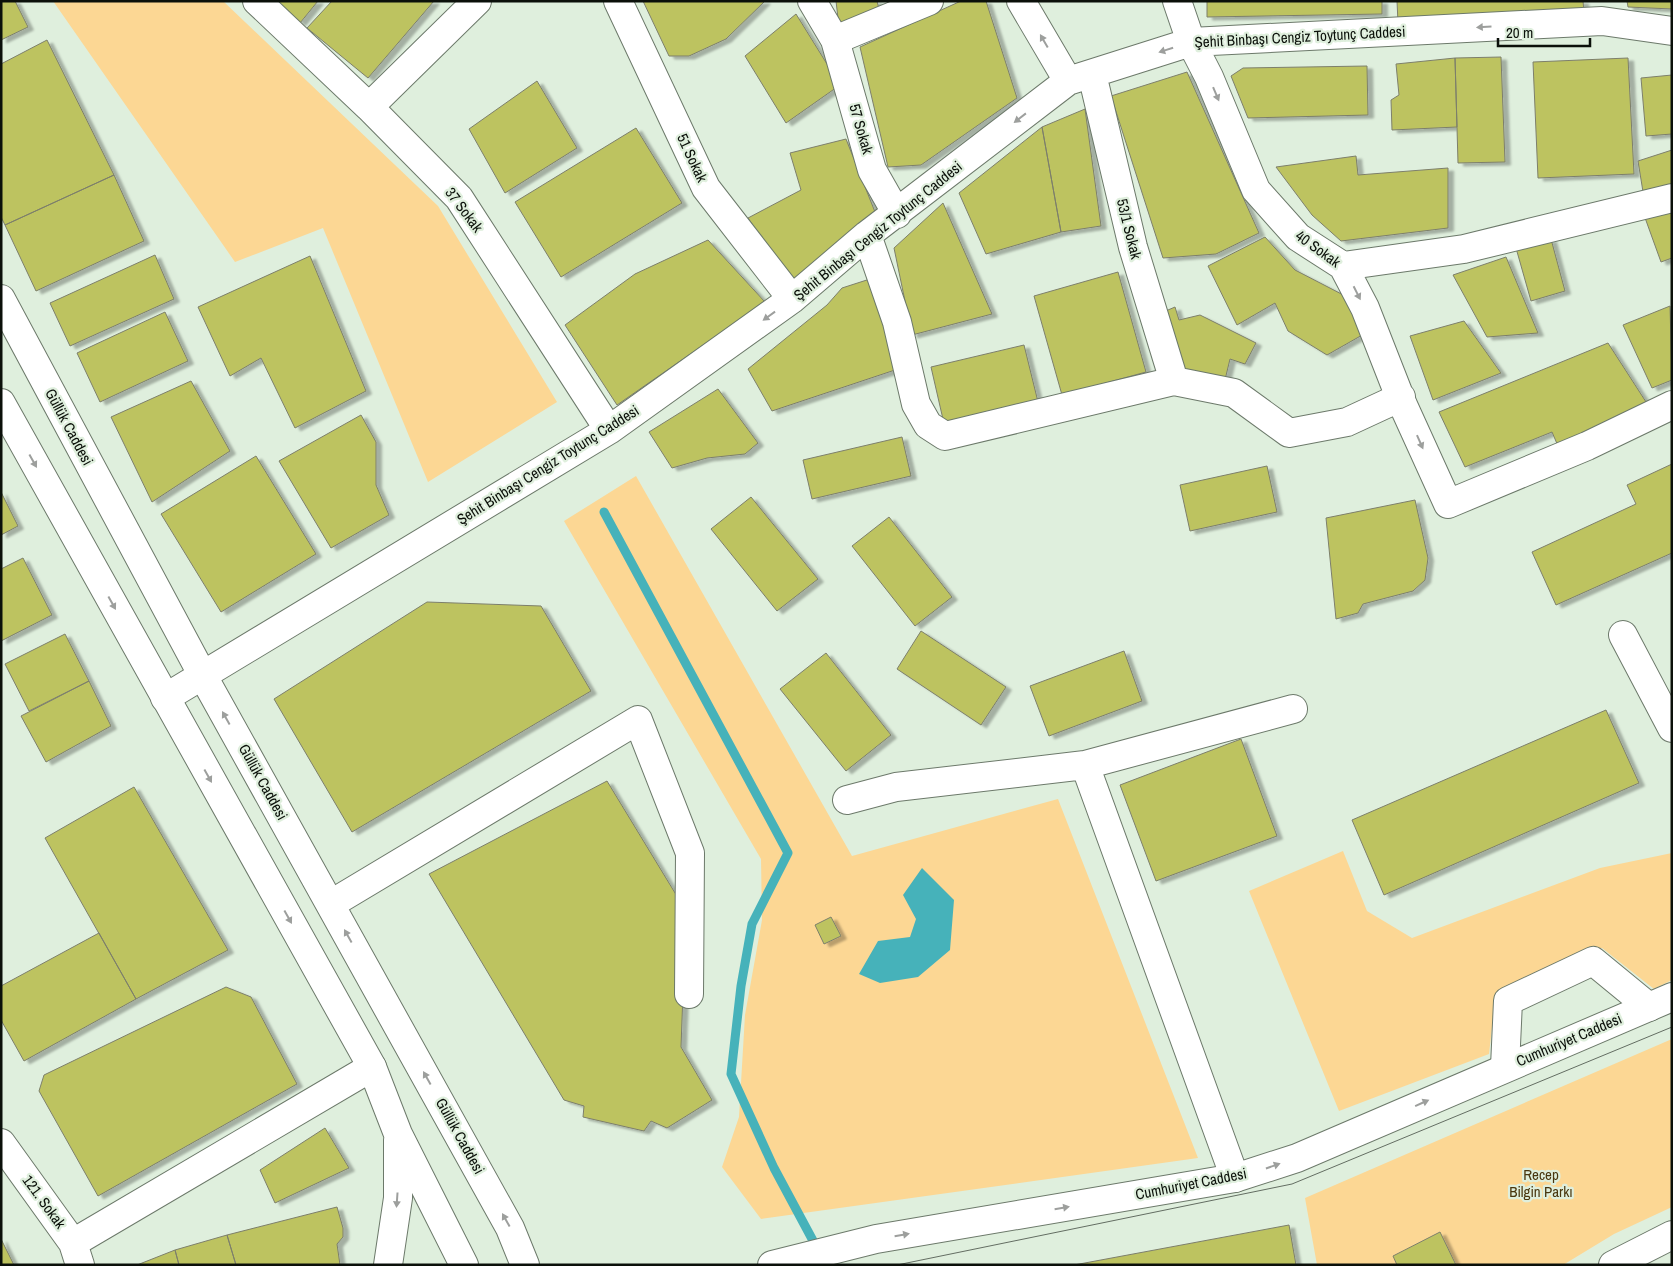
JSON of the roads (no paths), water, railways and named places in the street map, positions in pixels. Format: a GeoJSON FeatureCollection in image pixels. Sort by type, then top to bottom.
{"type":"FeatureCollection","features":[{"type":"Feature","properties":{"kind":"street","name":"37 Sokak"},"geometry":{"type":"LineString","coordinates":[[257,1],[369,107],[459,198],[609,430]]}},
{"type":"Feature","properties":{"kind":"street"},"geometry":{"type":"LineString","coordinates":[[369,107],[477,1]]}},
{"type":"Feature","properties":{"kind":"street","name":"51 Sokak"},"geometry":{"type":"LineString","coordinates":[[618,1],[706,188],[792,299]]}},
{"type":"Feature","properties":{"kind":"street","name":"57 Sokak"},"geometry":{"type":"LineString","coordinates":[[812,1],[835,40],[872,170],[897,214]]}},
{"type":"Feature","properties":{"kind":"street"},"geometry":{"type":"LineString","coordinates":[[835,40],[929,1]]}},
{"type":"Feature","properties":{"kind":"street","name":"53/1 Sokak"},"geometry":{"type":"LineString","coordinates":[[1021,1],[1080,78],[1174,381]]}},
{"type":"Feature","properties":{"kind":"street","name":"40 Sokak"},"geometry":{"type":"LineString","coordinates":[[1177,1],[1191,42],[1209,77],[1256,190],[1298,237],[1344,266],[1365,308],[1401,397],[1448,504],[1587,446],[1672,405]]}},
{"type":"Feature","properties":{"kind":"street","name":"Şehit Binbaşı Cengiz Toytunç Caddesi"},"geometry":{"type":"LineString","coordinates":[[165,698],[609,430],[792,299],[867,235],[1080,78],[1191,42],[1601,11],[1672,31]]}},
{"type":"Feature","properties":{"kind":"street"},"geometry":{"type":"LineString","coordinates":[[1344,266],[1464,249],[1672,198]]}},
{"type":"Feature","properties":{"kind":"street"},"geometry":{"type":"LineString","coordinates":[[867,235],[897,322],[916,404],[928,425],[945,436],[1174,381],[1234,393],[1290,433],[1347,422],[1401,397]]}},
{"type":"Feature","properties":{"kind":"street","name":"Güllük Caddesi"},"geometry":{"type":"LineString","coordinates":[[1,299],[203,676],[510,1228],[526,1265]]}},
{"type":"Feature","properties":{"kind":"street"},"geometry":{"type":"LineString","coordinates":[[1,403],[8,434],[165,698],[372,1068],[398,1134],[464,1265]]}},
{"type":"Feature","properties":{"kind":"street"},"geometry":{"type":"LineString","coordinates":[[1624,635],[1672,728]]}},
{"type":"Feature","properties":{"kind":"street"},"geometry":{"type":"LineString","coordinates":[[847,800],[896,787],[1085,765],[1293,709]]}},
{"type":"Feature","properties":{"kind":"street"},"geometry":{"type":"LineString","coordinates":[[331,904],[638,720],[690,853],[688,994]]}},
{"type":"Feature","properties":{"kind":"street"},"geometry":{"type":"LineString","coordinates":[[1085,765],[1235,1178]]}},
{"type":"Feature","properties":{"kind":"street"},"geometry":{"type":"LineString","coordinates":[[1505,1067],[1508,1001],[1593,961],[1660,1002]]}},
{"type":"Feature","properties":{"kind":"street","name":"Cumhuriyet Caddesi"},"geometry":{"type":"LineString","coordinates":[[772,1265],[876,1239],[1235,1178],[1297,1158],[1660,1002]]}},
{"type":"Feature","properties":{"kind":"street"},"geometry":{"type":"LineString","coordinates":[[76,1254],[372,1068]]}},
{"type":"Feature","properties":{"kind":"street"},"geometry":{"type":"LineString","coordinates":[[388,1265],[398,1198],[398,1134]]}},
{"type":"Feature","properties":{"kind":"street","name":"121. Sokak"},"geometry":{"type":"LineString","coordinates":[[1,1143],[76,1254]]}},
{"type":"Feature","properties":{"kind":"street"},"geometry":{"type":"LineString","coordinates":[[1613,1265],[1672,1234]]}},
{"type":"Feature","properties":{"kind":"water"},"geometry":{"type":"Polygon","coordinates":[[[922,868],[954,900],[950,950],[918,977],[880,983],[859,974],[878,941],[910,937],[916,919],[903,895],[922,868]]]}},
{"type":"Feature","properties":{"kind":"waterway"},"geometry":{"type":"LineString","coordinates":[[604,512],[788,853],[752,924],[741,986],[731,1074],[774,1168],[818,1250]]}},
{"type":"Feature","properties":{"kind":"tram line"},"geometry":{"type":"LineString","coordinates":[[897,1265],[1292,1184],[1672,1027]]}},
{"type":"Feature","properties":{"kind":"park label","name":"Recep Bilgin Parkı"},"geometry":{"type":"Point","coordinates":[1541,1184]}}]}
